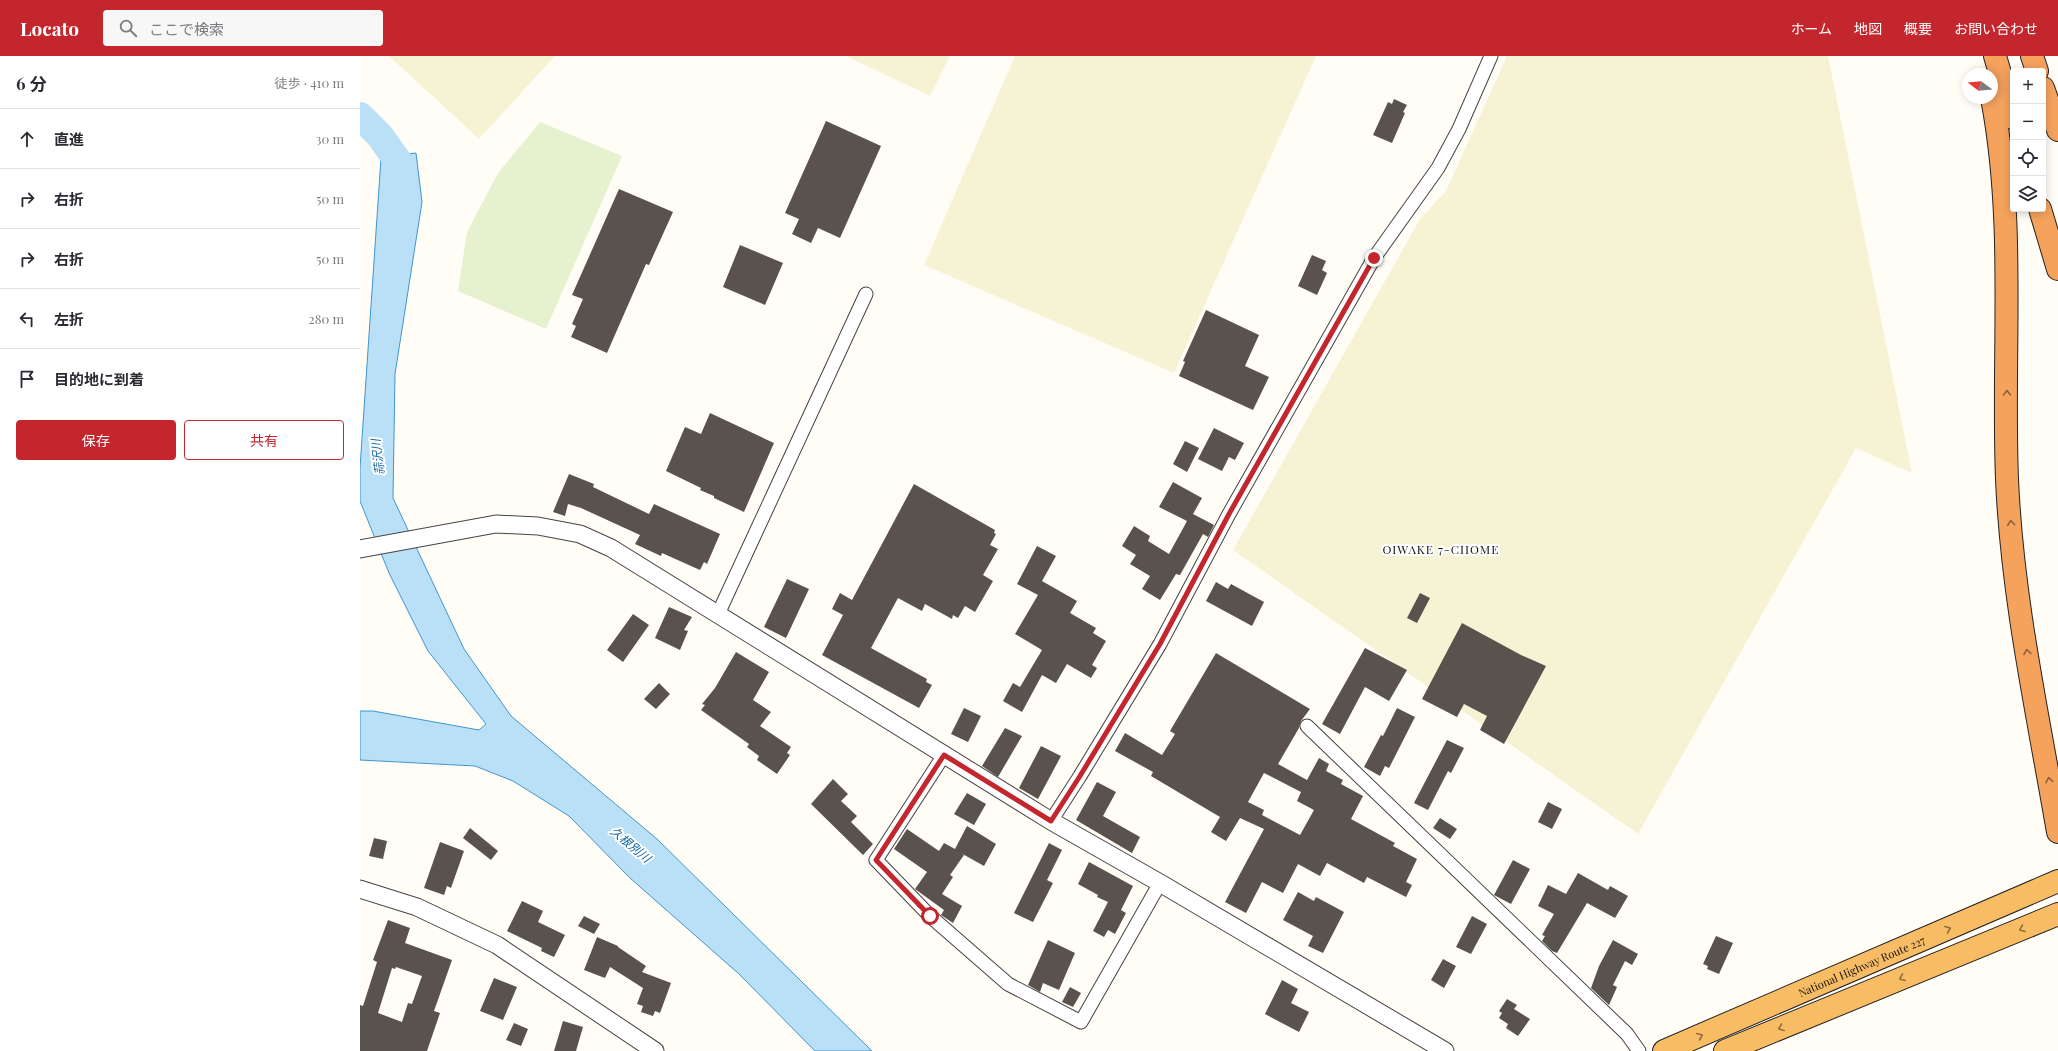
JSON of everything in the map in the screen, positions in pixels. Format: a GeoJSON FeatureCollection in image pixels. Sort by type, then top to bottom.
{"type":"FeatureCollection","features":[{"type":"Feature","properties":{"kind":"highway"},"geometry":{"type":"LineString","coordinates":[[1986,56],[1987,68]]}},
{"type":"Feature","properties":{"kind":"highway"},"geometry":{"type":"LineString","coordinates":[[1994,56],[2010,108]]}},
{"type":"Feature","properties":{"kind":"highway"},"geometry":{"type":"LineString","coordinates":[[2032,56],[2036,68]]}},
{"type":"Feature","properties":{"kind":"highway"},"geometry":{"type":"LineString","coordinates":[[2046,96],[2058,130]]}},
{"type":"Feature","properties":{"kind":"highway"},"geometry":{"type":"LineString","coordinates":[[1993,104],[2006,208],[2007,480],[2016,580],[2058,832]]}},
{"type":"Feature","properties":{"kind":"highway"},"geometry":{"type":"LineString","coordinates":[[2041,212],[2058,269]]}},
{"type":"Feature","properties":{"kind":"highway","name":"National Highway Route 227"},"geometry":{"type":"LineString","coordinates":[[1664,1051],[2058,881]]}},
{"type":"Feature","properties":{"kind":"highway"},"geometry":{"type":"LineString","coordinates":[[1724,1051],[2058,914]]}},
{"type":"Feature","properties":{"kind":"street"},"geometry":{"type":"LineString","coordinates":[[1051,821],[1160,644],[1229,514],[1374,258],[1438,168],[1459,128],[1491,56]]}},
{"type":"Feature","properties":{"kind":"street"},"geometry":{"type":"LineString","coordinates":[[718,614],[866,294]]}},
{"type":"Feature","properties":{"kind":"street"},"geometry":{"type":"LineString","coordinates":[[360,549],[496,524],[538,526],[580,534],[611,548],[1051,821],[1160,883],[1445,1051]]}},
{"type":"Feature","properties":{"kind":"street"},"geometry":{"type":"LineString","coordinates":[[1307,726],[1627,1034],[1639,1051]]}},
{"type":"Feature","properties":{"kind":"street"},"geometry":{"type":"LineString","coordinates":[[944,755],[876,860],[930,916],[1008,984],[1082,1022],[1160,883]]}},
{"type":"Feature","properties":{"kind":"street"},"geometry":{"type":"LineString","coordinates":[[360,889],[416,907],[497,944],[656,1051]]}},
{"type":"Feature","properties":{"kind":"shaded area"},"geometry":{"type":"Polygon","coordinates":[[[389,56],[555,56],[479,139],[389,56]]]}},
{"type":"Feature","properties":{"kind":"shaded area"},"geometry":{"type":"Polygon","coordinates":[[[846,56],[950,56],[930,96],[846,56]]]}},
{"type":"Feature","properties":{"kind":"shaded area"},"geometry":{"type":"Polygon","coordinates":[[[1015,56],[1316,56],[1174,373],[924,265],[1015,56]]]}},
{"type":"Feature","properties":{"kind":"shaded area"},"geometry":{"type":"Polygon","coordinates":[[[1507,56],[1828,56],[1912,473],[1856,448],[1638,834],[1233,550],[1420,219],[1446,191],[1507,56]]]}},
{"type":"Feature","properties":{"kind":"green space"},"geometry":{"type":"Polygon","coordinates":[[[540,122],[622,156],[546,329],[458,291],[467,232],[498,173],[540,122]]]}},
{"type":"Feature","properties":{"kind":"water","name":"久根別川"},"geometry":{"type":"Polygon","coordinates":[[[416,153],[422,202],[395,374],[393,498],[464,649],[511,716],[657,839],[872,1051],[815,1051],[739,974],[630,878],[569,816],[513,781],[475,766],[360,760],[360,711],[373,711],[479,730],[486,724],[428,651],[389,573],[360,501],[360,468],[381,158],[416,153]]]}},
{"type":"Feature","properties":{"kind":"building"},"geometry":{"type":"Polygon","coordinates":[[[1394,99],[1407,105],[1392,143],[1373,135],[1388,102],[1392,104],[1394,99]]]}},
{"type":"Feature","properties":{"kind":"building"},"geometry":{"type":"Polygon","coordinates":[[[826,121],[881,146],[840,238],[818,228],[811,243],[792,234],[799,219],[785,213],[826,121]]]}},
{"type":"Feature","properties":{"kind":"building"},"geometry":{"type":"Polygon","coordinates":[[[619,189],[673,212],[649,265],[646,264],[607,353],[571,337],[576,326],[572,324],[583,299],[572,295],[619,189]]]}},
{"type":"Feature","properties":{"kind":"building"},"geometry":{"type":"Polygon","coordinates":[[[740,245],[783,263],[765,305],[723,287],[740,245]]]}},
{"type":"Feature","properties":{"kind":"building"},"geometry":{"type":"Polygon","coordinates":[[[1312,255],[1326,261],[1322,270],[1327,273],[1317,295],[1298,286],[1312,255]]]}},
{"type":"Feature","properties":{"kind":"building"},"geometry":{"type":"Polygon","coordinates":[[[1206,310],[1259,335],[1245,366],[1269,377],[1253,410],[1179,376],[1185,362],[1183,361],[1206,310]]]}},
{"type":"Feature","properties":{"kind":"building"},"geometry":{"type":"Polygon","coordinates":[[[710,413],[774,443],[744,512],[714,498],[714,496],[700,490],[701,488],[666,471],[685,427],[701,434],[710,413]]]}},
{"type":"Feature","properties":{"kind":"building"},"geometry":{"type":"Polygon","coordinates":[[[1214,428],[1244,443],[1235,460],[1229,457],[1222,471],[1198,459],[1214,428]]]}},
{"type":"Feature","properties":{"kind":"building"},"geometry":{"type":"Polygon","coordinates":[[[1185,441],[1199,448],[1187,472],[1173,464],[1185,441]]]}},
{"type":"Feature","properties":{"kind":"building"},"geometry":{"type":"Polygon","coordinates":[[[569,474],[594,484],[593,487],[649,514],[654,504],[720,534],[707,564],[704,562],[700,570],[662,553],[661,556],[635,544],[640,535],[581,508],[568,504],[565,516],[553,512],[569,474]]]}},
{"type":"Feature","properties":{"kind":"building"},"geometry":{"type":"Polygon","coordinates":[[[1173,482],[1202,498],[1193,514],[1214,525],[1208,537],[1203,534],[1180,575],[1176,574],[1160,600],[1142,589],[1150,576],[1130,564],[1136,555],[1122,546],[1134,526],[1150,536],[1148,541],[1169,554],[1187,521],[1159,507],[1173,482]]]}},
{"type":"Feature","properties":{"kind":"building"},"geometry":{"type":"Polygon","coordinates":[[[914,484],[995,530],[994,533],[996,534],[990,545],[998,549],[983,575],[993,581],[975,612],[965,606],[958,618],[953,615],[952,619],[925,604],[922,611],[898,598],[871,648],[927,679],[926,682],[932,685],[919,708],[822,655],[843,615],[832,609],[840,593],[852,600],[914,484]]]}},
{"type":"Feature","properties":{"kind":"building"},"geometry":{"type":"Polygon","coordinates":[[[1037,546],[1056,556],[1042,581],[1077,601],[1070,613],[1096,628],[1093,633],[1106,641],[1092,665],[1097,668],[1091,678],[1067,664],[1056,683],[1042,675],[1022,712],[1003,701],[1013,683],[1020,687],[1042,650],[1015,634],[1038,595],[1017,584],[1037,546]]]}},
{"type":"Feature","properties":{"kind":"building"},"geometry":{"type":"Polygon","coordinates":[[[787,579],[809,589],[786,638],[764,627],[787,579]]]}},
{"type":"Feature","properties":{"kind":"building"},"geometry":{"type":"Polygon","coordinates":[[[1216,582],[1228,589],[1231,584],[1264,602],[1252,626],[1206,601],[1216,582]]]}},
{"type":"Feature","properties":{"kind":"building"},"geometry":{"type":"Polygon","coordinates":[[[1420,593],[1430,598],[1417,623],[1407,618],[1420,593]]]}},
{"type":"Feature","properties":{"kind":"building"},"geometry":{"type":"Polygon","coordinates":[[[669,607],[692,617],[684,630],[688,631],[680,650],[655,638],[669,607]]]}},
{"type":"Feature","properties":{"kind":"building"},"geometry":{"type":"Polygon","coordinates":[[[633,614],[649,625],[623,662],[607,650],[633,614]]]}},
{"type":"Feature","properties":{"kind":"building"},"geometry":{"type":"Polygon","coordinates":[[[1462,623],[1521,655],[1546,666],[1504,744],[1480,730],[1487,716],[1464,704],[1457,717],[1422,699],[1462,623]]]}},
{"type":"Feature","properties":{"kind":"building"},"geometry":{"type":"Polygon","coordinates":[[[1365,648],[1407,670],[1389,701],[1365,687],[1340,734],[1322,724],[1365,648]]]}},
{"type":"Feature","properties":{"kind":"building"},"geometry":{"type":"Polygon","coordinates":[[[736,652],[769,672],[753,700],[771,712],[760,726],[791,747],[787,753],[790,755],[777,774],[757,760],[759,756],[747,747],[749,744],[701,710],[705,705],[702,704],[715,688],[736,652]]]}},
{"type":"Feature","properties":{"kind":"building"},"geometry":{"type":"Polygon","coordinates":[[[1216,653],[1310,709],[1301,721],[1299,728],[1278,764],[1307,780],[1319,758],[1329,764],[1326,771],[1343,780],[1341,784],[1363,796],[1351,819],[1395,843],[1393,846],[1417,859],[1406,882],[1412,885],[1406,897],[1367,877],[1364,883],[1327,863],[1320,876],[1298,864],[1283,893],[1262,882],[1246,913],[1225,902],[1264,829],[1240,818],[1226,841],[1211,832],[1220,817],[1151,776],[1153,772],[1115,751],[1125,733],[1162,755],[1175,734],[1170,731],[1216,653]],[[1264,773],[1248,802],[1264,810],[1262,815],[1300,835],[1314,810],[1297,801],[1301,792],[1264,773]]]}},
{"type":"Feature","properties":{"kind":"building"},"geometry":{"type":"Polygon","coordinates":[[[659,683],[670,694],[656,709],[644,699],[659,683]]]}},
{"type":"Feature","properties":{"kind":"building"},"geometry":{"type":"Polygon","coordinates":[[[964,708],[981,716],[968,742],[951,734],[964,708]]]}},
{"type":"Feature","properties":{"kind":"building"},"geometry":{"type":"Polygon","coordinates":[[[1397,708],[1415,717],[1389,768],[1385,766],[1380,776],[1364,767],[1381,735],[1383,736],[1397,708]]]}},
{"type":"Feature","properties":{"kind":"building"},"geometry":{"type":"Polygon","coordinates":[[[1005,728],[1022,736],[998,777],[982,766],[1005,728]]]}},
{"type":"Feature","properties":{"kind":"building"},"geometry":{"type":"Polygon","coordinates":[[[1447,740],[1464,748],[1451,773],[1448,771],[1428,810],[1414,803],[1447,740]]]}},
{"type":"Feature","properties":{"kind":"building"},"geometry":{"type":"Polygon","coordinates":[[[1041,746],[1061,756],[1038,799],[1019,788],[1041,746]]]}},
{"type":"Feature","properties":{"kind":"building"},"geometry":{"type":"Polygon","coordinates":[[[833,779],[848,794],[841,801],[857,816],[851,822],[873,844],[863,855],[811,804],[833,779]]]}},
{"type":"Feature","properties":{"kind":"building"},"geometry":{"type":"Polygon","coordinates":[[[1097,782],[1116,792],[1103,816],[1140,837],[1132,853],[1076,820],[1097,782]]]}},
{"type":"Feature","properties":{"kind":"building"},"geometry":{"type":"Polygon","coordinates":[[[967,793],[986,804],[974,825],[954,814],[967,793]]]}},
{"type":"Feature","properties":{"kind":"building"},"geometry":{"type":"Polygon","coordinates":[[[1548,802],[1562,809],[1552,829],[1538,822],[1548,802]]]}},
{"type":"Feature","properties":{"kind":"building"},"geometry":{"type":"Polygon","coordinates":[[[1440,818],[1457,829],[1450,839],[1433,828],[1440,818]]]}},
{"type":"Feature","properties":{"kind":"building"},"geometry":{"type":"Polygon","coordinates":[[[967,826],[996,844],[984,866],[959,852],[964,855],[950,875],[953,877],[942,894],[962,906],[953,923],[941,915],[944,910],[915,889],[927,872],[894,849],[907,829],[939,851],[944,843],[955,849],[967,826]]]}},
{"type":"Feature","properties":{"kind":"building"},"geometry":{"type":"Polygon","coordinates":[[[470,828],[498,851],[491,860],[463,838],[470,828]]]}},
{"type":"Feature","properties":{"kind":"building"},"geometry":{"type":"Polygon","coordinates":[[[374,838],[387,841],[383,859],[369,856],[374,838]]]}},
{"type":"Feature","properties":{"kind":"building"},"geometry":{"type":"Polygon","coordinates":[[[440,842],[464,851],[451,888],[447,886],[444,895],[424,888],[440,842]]]}},
{"type":"Feature","properties":{"kind":"building"},"geometry":{"type":"Polygon","coordinates":[[[1049,843],[1062,850],[1047,880],[1053,883],[1033,922],[1014,913],[1049,843]]]}},
{"type":"Feature","properties":{"kind":"building"},"geometry":{"type":"Polygon","coordinates":[[[1513,860],[1530,869],[1511,904],[1494,895],[1513,860]]]}},
{"type":"Feature","properties":{"kind":"building"},"geometry":{"type":"Polygon","coordinates":[[[1089,862],[1133,886],[1121,910],[1126,913],[1115,934],[1108,930],[1104,937],[1093,931],[1108,902],[1097,897],[1098,895],[1078,884],[1089,862]]]}},
{"type":"Feature","properties":{"kind":"building"},"geometry":{"type":"Polygon","coordinates":[[[1578,873],[1608,890],[1610,886],[1628,896],[1615,918],[1587,903],[1557,953],[1552,951],[1542,941],[1545,936],[1542,935],[1554,914],[1538,906],[1548,885],[1566,894],[1578,873]]]}},
{"type":"Feature","properties":{"kind":"building"},"geometry":{"type":"Polygon","coordinates":[[[1298,892],[1314,901],[1316,897],[1344,912],[1323,953],[1308,946],[1313,936],[1283,920],[1298,892]]]}},
{"type":"Feature","properties":{"kind":"building"},"geometry":{"type":"Polygon","coordinates":[[[522,901],[543,911],[538,922],[565,935],[554,957],[541,951],[542,948],[507,931],[522,901]]]}},
{"type":"Feature","properties":{"kind":"building"},"geometry":{"type":"Polygon","coordinates":[[[584,916],[600,924],[594,934],[578,926],[584,916]]]}},
{"type":"Feature","properties":{"kind":"building"},"geometry":{"type":"Polygon","coordinates":[[[1472,916],[1487,924],[1471,954],[1456,947],[1472,916]]]}},
{"type":"Feature","properties":{"kind":"building"},"geometry":{"type":"Polygon","coordinates":[[[388,920],[410,928],[405,943],[452,960],[434,1011],[440,1013],[427,1051],[360,1051],[360,1005],[363,1006],[377,962],[373,960],[388,920]],[[396,967],[395,969],[392,968],[378,1013],[402,1022],[408,1003],[412,1004],[422,976],[396,967]]]}},
{"type":"Feature","properties":{"kind":"building"},"geometry":{"type":"Polygon","coordinates":[[[1716,936],[1733,943],[1719,974],[1707,969],[1708,966],[1703,964],[1716,936]]]}},
{"type":"Feature","properties":{"kind":"building"},"geometry":{"type":"Polygon","coordinates":[[[597,937],[618,946],[646,966],[642,972],[671,983],[660,1013],[655,1011],[653,1016],[641,1012],[643,1006],[637,1004],[643,988],[610,967],[605,978],[584,970],[597,937]]]}},
{"type":"Feature","properties":{"kind":"building"},"geometry":{"type":"Polygon","coordinates":[[[1048,940],[1075,953],[1059,990],[1043,983],[1040,992],[1028,985],[1048,940]]]}},
{"type":"Feature","properties":{"kind":"building"},"geometry":{"type":"Polygon","coordinates":[[[1613,940],[1638,954],[1632,965],[1625,961],[1613,985],[1617,987],[1609,1005],[1591,988],[1599,966],[1613,940]]]}},
{"type":"Feature","properties":{"kind":"building"},"geometry":{"type":"Polygon","coordinates":[[[1443,959],[1456,966],[1444,988],[1431,980],[1443,959]]]}},
{"type":"Feature","properties":{"kind":"building"},"geometry":{"type":"Polygon","coordinates":[[[494,978],[517,987],[503,1020],[480,1011],[494,978]]]}},
{"type":"Feature","properties":{"kind":"building"},"geometry":{"type":"Polygon","coordinates":[[[1282,980],[1298,989],[1291,1003],[1309,1012],[1299,1032],[1265,1014],[1282,980]]]}},
{"type":"Feature","properties":{"kind":"building"},"geometry":{"type":"Polygon","coordinates":[[[1070,987],[1081,993],[1073,1007],[1062,1002],[1070,987]]]}},
{"type":"Feature","properties":{"kind":"building"},"geometry":{"type":"Polygon","coordinates":[[[1507,999],[1517,1005],[1514,1009],[1530,1019],[1518,1036],[1506,1028],[1508,1024],[1499,1018],[1502,1013],[1499,1011],[1507,999]]]}},
{"type":"Feature","properties":{"kind":"building"},"geometry":{"type":"Polygon","coordinates":[[[563,1021],[583,1027],[576,1051],[554,1051],[563,1021]]]}},
{"type":"Feature","properties":{"kind":"building"},"geometry":{"type":"Polygon","coordinates":[[[514,1023],[528,1029],[521,1046],[506,1040],[514,1023]]]}},
{"type":"Feature","properties":{"kind":"waterway","name":"蒜沢川"},"geometry":{"type":"LineString","coordinates":[[360,116],[380,136],[400,164],[400,192]]}},
{"type":"Feature","properties":{"kind":"district","name":"OIWAKE 7-CHOME"},"geometry":{"type":"Point","coordinates":[1441,549]}},
{"type":"Feature","properties":{"kind":"route"},"geometry":{"type":"LineString","coordinates":[[930,916],[876,860],[944,755],[1051,821],[1160,644],[1229,514],[1374,258]]}}]}
